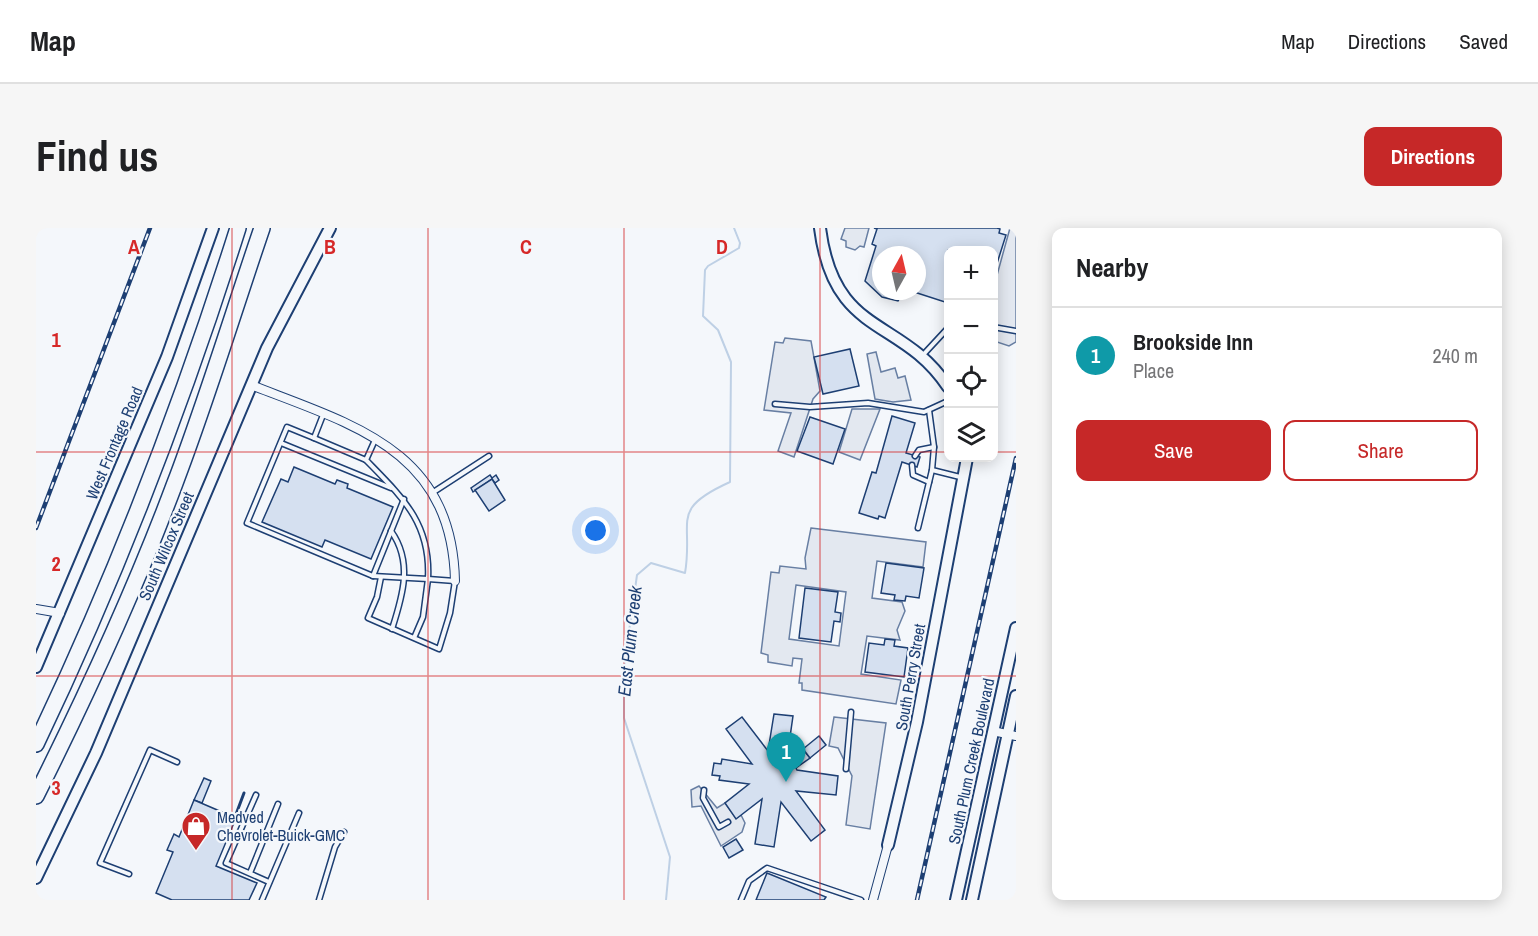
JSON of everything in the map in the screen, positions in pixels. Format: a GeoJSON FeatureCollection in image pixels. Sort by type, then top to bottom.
{"type":"FeatureCollection","features":[{"type":"Feature","properties":{"kind":"highway"},"geometry":{"type":"LineString","coordinates":[[36,744],[131,532],[172,425],[237,228]]}},
{"type":"Feature","properties":{"kind":"highway"},"geometry":{"type":"LineString","coordinates":[[36,796],[91,682],[151,544],[201,412],[263,228]]}},
{"type":"Feature","properties":{"kind":"main road","name":"West Frontage Road"},"geometry":{"type":"LineString","coordinates":[[36,667],[175,338],[213,228]]}},
{"type":"Feature","properties":{"kind":"main road","name":"South Wilcox Street"},"geometry":{"type":"LineString","coordinates":[[36,878],[96,753],[250,385],[305,272],[330,228]]}},
{"type":"Feature","properties":{"kind":"main road"},"geometry":{"type":"LineString","coordinates":[[820,228],[828,266],[846,300],[872,324],[921,356],[944,382]]}},
{"type":"Feature","properties":{"kind":"main road","name":"South Perry Street"},"geometry":{"type":"LineString","coordinates":[[888,845],[913,744],[967,462]]}},
{"type":"Feature","properties":{"kind":"main road","name":"South Plum Creek Boulevard"},"geometry":{"type":"LineString","coordinates":[[957,900],[1016,628]]}},
{"type":"Feature","properties":{"kind":"main road","name":"South Plum Creek Boulevard"},"geometry":{"type":"LineString","coordinates":[[972,900],[1012,735],[1016,696]]}},
{"type":"Feature","properties":{"kind":"street"},"geometry":{"type":"LineString","coordinates":[[250,385],[375,438],[400,454],[432,493],[452,541],[454,581]]}},
{"type":"Feature","properties":{"kind":"street"},"geometry":{"type":"LineString","coordinates":[[36,609],[60,613]]}},
{"type":"Feature","properties":{"kind":"street"},"geometry":{"type":"LineString","coordinates":[[993,731],[1012,735]]}},
{"type":"Feature","properties":{"kind":"street","name":"South Perry Street"},"geometry":{"type":"LineString","coordinates":[[873,900],[888,845]]}},
{"type":"Feature","properties":{"kind":"lane"},"geometry":{"type":"LineString","coordinates":[[998,328],[1016,331]]}},
{"type":"Feature","properties":{"kind":"lane"},"geometry":{"type":"LineString","coordinates":[[921,356],[944,331]]}},
{"type":"Feature","properties":{"kind":"lane"},"geometry":{"type":"LineString","coordinates":[[775,404],[810,407],[868,403],[901,410],[929,410],[944,404]]}},
{"type":"Feature","properties":{"kind":"lane"},"geometry":{"type":"LineString","coordinates":[[918,528],[932,470],[934,447],[929,410]]}},
{"type":"Feature","properties":{"kind":"lane"},"geometry":{"type":"LineString","coordinates":[[314,438],[323,415]]}},
{"type":"Feature","properties":{"kind":"lane"},"geometry":{"type":"LineString","coordinates":[[381,577],[377,597],[368,618],[439,649],[450,613],[454,581],[428,579],[381,577],[373,576],[247,523],[287,427],[366,460],[414,512],[429,561],[428,579],[423,617],[414,638]]}},
{"type":"Feature","properties":{"kind":"lane"},"geometry":{"type":"LineString","coordinates":[[366,460],[375,438]]}},
{"type":"Feature","properties":{"kind":"lane"},"geometry":{"type":"LineString","coordinates":[[281,443],[394,489]]}},
{"type":"Feature","properties":{"kind":"lane"},"geometry":{"type":"LineString","coordinates":[[915,456],[919,450],[934,447]]}},
{"type":"Feature","properties":{"kind":"lane"},"geometry":{"type":"LineString","coordinates":[[432,493],[489,456]]}},
{"type":"Feature","properties":{"kind":"lane"},"geometry":{"type":"LineString","coordinates":[[912,465],[913,475],[929,482]]}},
{"type":"Feature","properties":{"kind":"lane"},"geometry":{"type":"LineString","coordinates":[[932,470],[965,479]]}},
{"type":"Feature","properties":{"kind":"lane"},"geometry":{"type":"LineString","coordinates":[[373,576],[404,499]]}},
{"type":"Feature","properties":{"kind":"lane"},"geometry":{"type":"LineString","coordinates":[[391,531],[401,546],[404,578],[403,596],[392,629]]}},
{"type":"Feature","properties":{"kind":"lane"},"geometry":{"type":"LineString","coordinates":[[846,769],[851,712]]}},
{"type":"Feature","properties":{"kind":"lane"},"geometry":{"type":"LineString","coordinates":[[129,873],[100,863],[150,750],[177,762]]}},
{"type":"Feature","properties":{"kind":"lane"},"geometry":{"type":"LineString","coordinates":[[704,790],[703,798],[719,827],[728,822]]}},
{"type":"Feature","properties":{"kind":"lane"},"geometry":{"type":"LineString","coordinates":[[256,795],[226,863],[269,882]]}},
{"type":"Feature","properties":{"kind":"lane"},"geometry":{"type":"LineString","coordinates":[[250,873],[278,804]]}},
{"type":"Feature","properties":{"kind":"lane"},"geometry":{"type":"LineString","coordinates":[[262,900],[299,813]]}},
{"type":"Feature","properties":{"kind":"lane"},"geometry":{"type":"LineString","coordinates":[[319,900],[335,847],[344,832]]}},
{"type":"Feature","properties":{"kind":"lane"},"geometry":{"type":"LineString","coordinates":[[741,900],[749,881],[766,868],[861,900]]}},
{"type":"Feature","properties":{"kind":"shaded area"},"geometry":{"type":"Polygon","coordinates":[[[845,228],[869,228],[864,247],[860,246],[855,250],[846,247],[846,241],[841,239],[845,228]]]}},
{"type":"Feature","properties":{"kind":"shaded area"},"geometry":{"type":"Polygon","coordinates":[[[1010,228],[1016,228],[1016,342],[1009,346],[998,342],[998,272],[1010,228]]]}},
{"type":"Feature","properties":{"kind":"shaded area"},"geometry":{"type":"Polygon","coordinates":[[[785,338],[811,341],[820,391],[813,399],[794,457],[778,451],[791,413],[764,410],[775,342],[783,343],[785,338]]]}},
{"type":"Feature","properties":{"kind":"shaded area"},"geometry":{"type":"Polygon","coordinates":[[[876,352],[881,372],[895,368],[898,378],[905,376],[911,400],[893,402],[875,399],[867,354],[876,352]]]}},
{"type":"Feature","properties":{"kind":"shaded area"},"geometry":{"type":"Polygon","coordinates":[[[852,409],[880,409],[860,460],[839,452],[852,409]]]}},
{"type":"Feature","properties":{"kind":"shaded area"},"geometry":{"type":"Polygon","coordinates":[[[811,528],[926,542],[923,567],[877,561],[872,598],[902,602],[905,611],[897,630],[900,640],[867,636],[861,674],[901,680],[896,704],[802,690],[802,683],[799,683],[802,659],[793,658],[792,666],[768,662],[768,655],[761,653],[771,572],[779,573],[780,566],[806,569],[805,558],[811,528]],[[796,585],[789,639],[839,646],[846,592],[796,585]]]}},
{"type":"Feature","properties":{"kind":"shaded area"},"geometry":{"type":"Polygon","coordinates":[[[834,717],[886,723],[870,829],[846,825],[852,776],[838,748],[829,746],[834,717]]]}},
{"type":"Feature","properties":{"kind":"shaded area"},"geometry":{"type":"Polygon","coordinates":[[[699,786],[717,808],[725,803],[736,818],[741,815],[745,823],[742,832],[721,846],[701,806],[692,807],[691,790],[699,786]]]}},
{"type":"Feature","properties":{"kind":"building"},"geometry":{"type":"Polygon","coordinates":[[[874,228],[997,228],[1000,229],[999,233],[1006,235],[998,260],[998,246],[944,246],[944,302],[926,296],[926,246],[876,246],[872,244],[877,229],[874,228]]]}},
{"type":"Feature","properties":{"kind":"building"},"geometry":{"type":"Polygon","coordinates":[[[872,259],[872,288],[865,281],[872,259]]]}},
{"type":"Feature","properties":{"kind":"building"},"geometry":{"type":"Polygon","coordinates":[[[850,349],[859,386],[823,394],[814,357],[850,349]]]}},
{"type":"Feature","properties":{"kind":"building"},"geometry":{"type":"Polygon","coordinates":[[[892,416],[915,423],[906,453],[920,457],[917,467],[902,462],[885,518],[879,516],[878,519],[859,513],[872,472],[876,473],[892,416]]]}},
{"type":"Feature","properties":{"kind":"building"},"geometry":{"type":"Polygon","coordinates":[[[810,417],[845,429],[833,464],[797,451],[810,417]]]}},
{"type":"Feature","properties":{"kind":"building"},"geometry":{"type":"Polygon","coordinates":[[[294,467],[335,484],[337,480],[348,484],[347,488],[393,507],[371,559],[325,540],[322,547],[262,522],[281,479],[288,482],[294,467]]]}},
{"type":"Feature","properties":{"kind":"building"},"geometry":{"type":"Polygon","coordinates":[[[490,475],[492,478],[496,475],[499,480],[495,483],[492,479],[473,492],[471,488],[490,475]]]}},
{"type":"Feature","properties":{"kind":"building"},"geometry":{"type":"Polygon","coordinates":[[[492,479],[505,500],[489,511],[475,490],[492,479]]]}},
{"type":"Feature","properties":{"kind":"building"},"geometry":{"type":"Polygon","coordinates":[[[886,563],[924,568],[919,598],[906,596],[905,601],[894,600],[895,595],[881,593],[886,563]]]}},
{"type":"Feature","properties":{"kind":"building"},"geometry":{"type":"Polygon","coordinates":[[[805,588],[838,592],[835,612],[841,613],[840,622],[834,621],[831,642],[799,638],[805,588]]]}},
{"type":"Feature","properties":{"kind":"building"},"geometry":{"type":"Polygon","coordinates":[[[885,639],[895,640],[894,646],[908,648],[904,677],[865,672],[869,643],[884,645],[885,639]]]}},
{"type":"Feature","properties":{"kind":"building"},"geometry":{"type":"Polygon","coordinates":[[[774,714],[793,716],[787,758],[790,760],[803,749],[810,758],[796,768],[797,770],[838,776],[836,795],[796,791],[825,830],[811,841],[781,802],[774,847],[755,844],[762,799],[736,819],[725,803],[749,784],[719,780],[720,776],[712,775],[714,763],[721,764],[722,759],[752,764],[726,729],[742,717],[768,751],[774,714]]]}},
{"type":"Feature","properties":{"kind":"building"},"geometry":{"type":"Polygon","coordinates":[[[819,736],[826,745],[810,758],[803,749],[819,736]]]}},
{"type":"Feature","properties":{"kind":"building"},"geometry":{"type":"Polygon","coordinates":[[[204,778],[211,781],[202,803],[194,800],[204,778]]]}},
{"type":"Feature","properties":{"kind":"building","name":"Medved Chevrolet-Buick-GMC"},"geometry":{"type":"Polygon","coordinates":[[[194,800],[236,818],[216,866],[257,883],[249,900],[172,900],[156,893],[173,852],[167,850],[174,834],[179,837],[194,800]]]}},
{"type":"Feature","properties":{"kind":"building"},"geometry":{"type":"Polygon","coordinates":[[[736,839],[743,850],[729,858],[723,847],[736,839]]]}},
{"type":"Feature","properties":{"kind":"building"},"geometry":{"type":"Polygon","coordinates":[[[767,873],[826,897],[824,900],[756,900],[767,873]]]}},
{"type":"Feature","properties":{"kind":"waterway","name":"East Plum Creek"},"geometry":{"type":"LineString","coordinates":[[666,900],[670,857],[624,718],[624,667],[637,575],[651,563],[685,573],[687,528],[691,509],[698,501],[730,482],[731,362],[718,330],[703,316],[705,270],[739,248],[740,243],[734,228]]}},
{"type":"Feature","properties":{"kind":"railway"},"geometry":{"type":"LineString","coordinates":[[36,528],[150,228]]}},
{"type":"Feature","properties":{"kind":"railway"},"geometry":{"type":"LineString","coordinates":[[917,900],[1016,458]]}},
{"type":"Feature","properties":{"kind":"wall"},"geometry":{"type":"LineString","coordinates":[[235,817],[244,793]]}},
{"type":"Feature","properties":{"kind":"place","name":"Brookside Inn"},"geometry":{"type":"Point","coordinates":[786,782]}},
{"type":"Feature","properties":{"kind":"place","name":"Medved Chevrolet-Buick-GMC"},"geometry":{"type":"Point","coordinates":[196,852]}}]}
